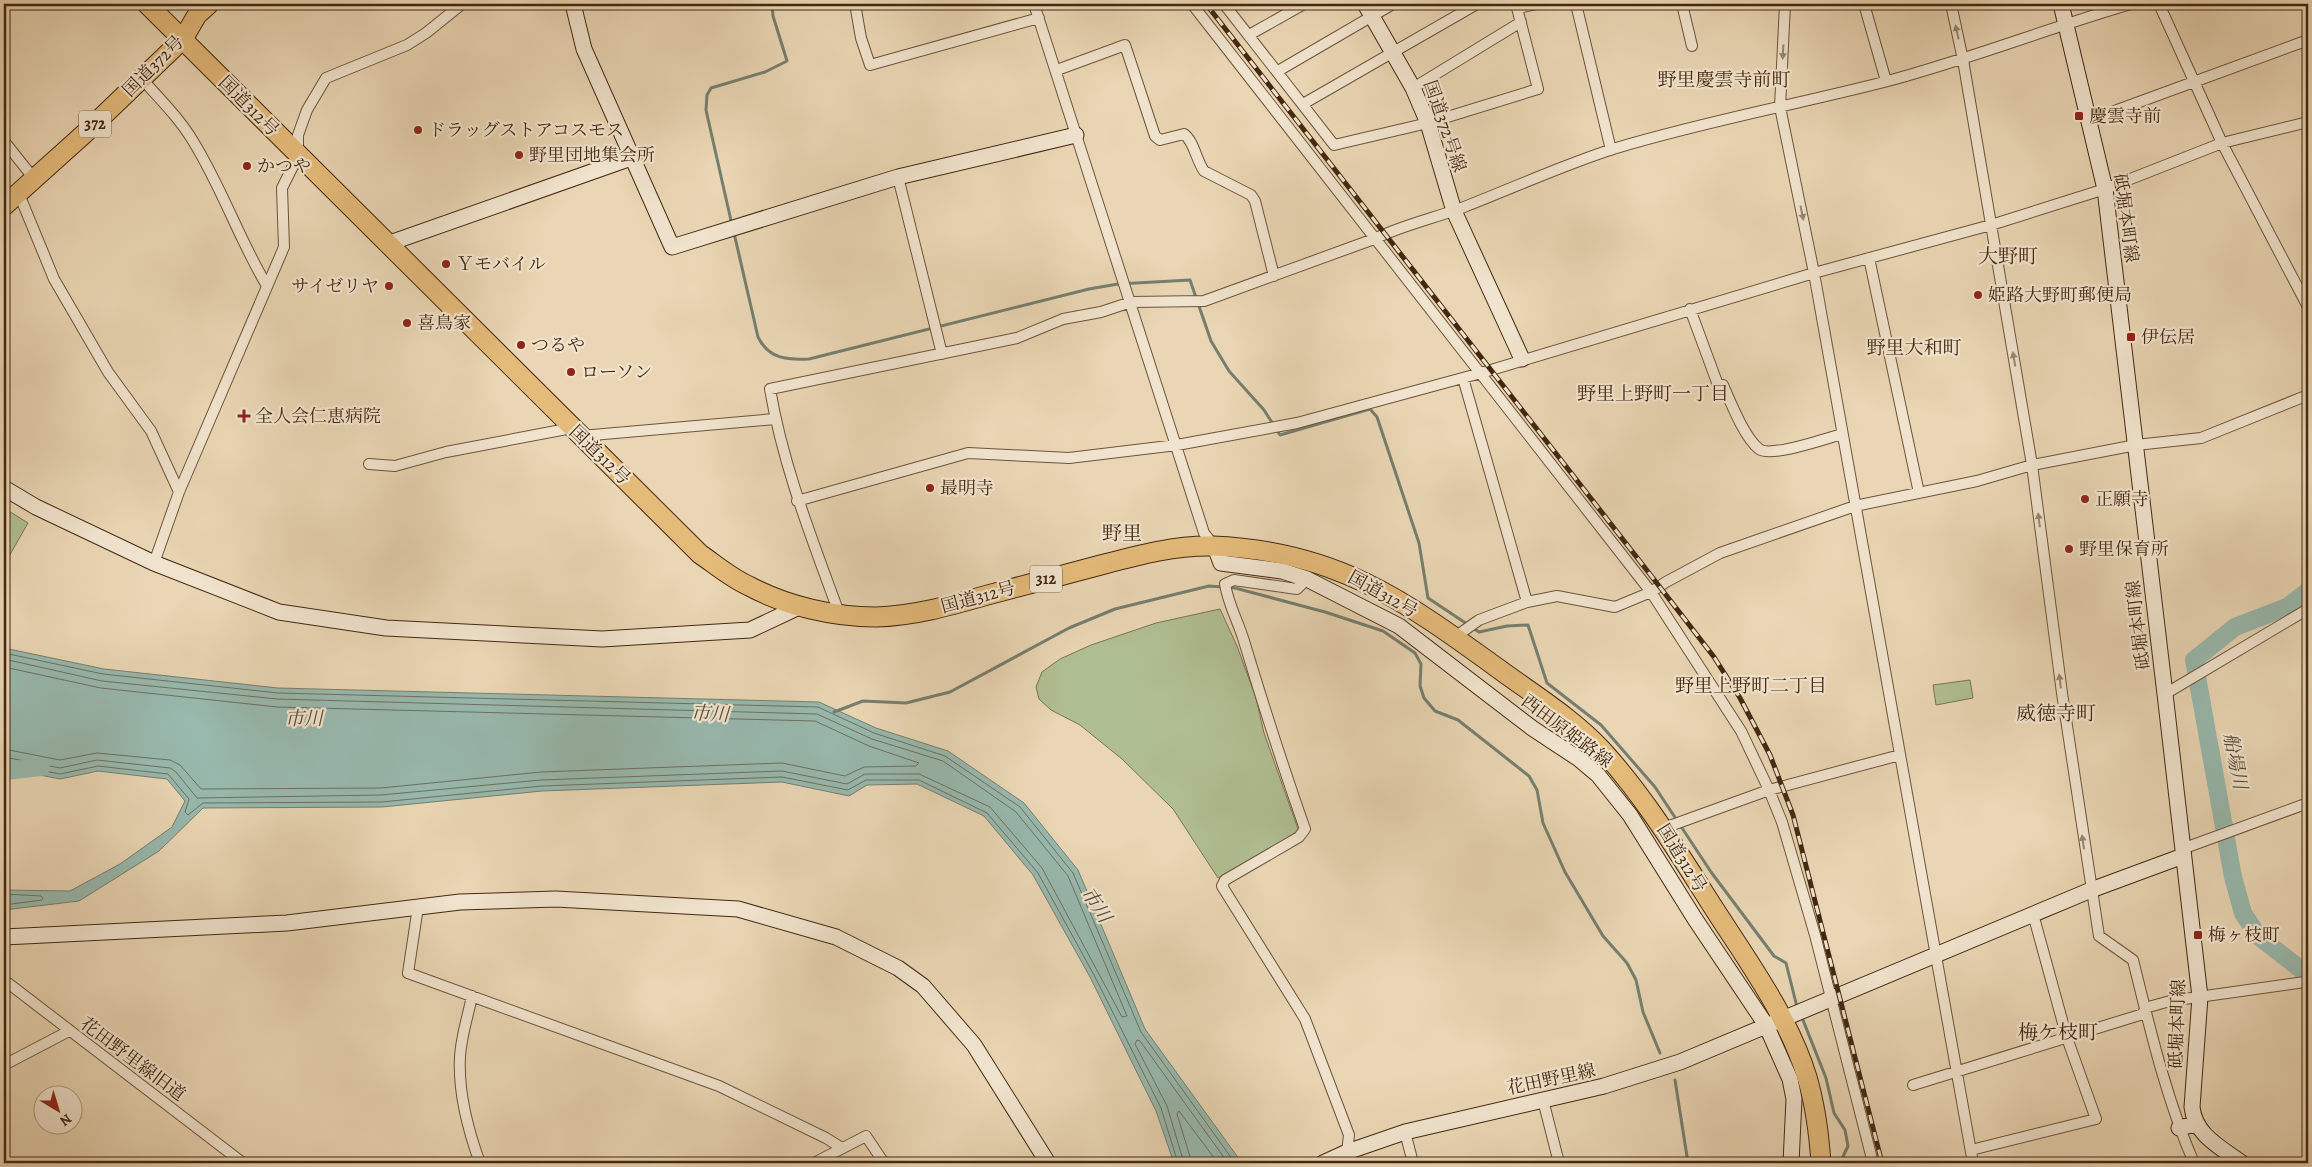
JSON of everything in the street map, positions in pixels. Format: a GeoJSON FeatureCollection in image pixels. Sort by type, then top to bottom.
{"type":"FeatureCollection","features":[{"type":"Feature","properties":{"kind":"highway","name":"国道312号"},"geometry":{"type":"LineString","coordinates":[[147,4],[700,554],[748,586],[799,606],[874,617],[945,607],[1139,555],[1194,546],[1215,546],[1277,552],[1313,561],[1351,575],[1378,587],[1455,637],[1572,723],[1598,746],[1629,782],[1664,828],[1807,1076],[1818,1130],[1821,1163]]}},
{"type":"Feature","properties":{"kind":"highway","name":"国道372号"},"geometry":{"type":"LineString","coordinates":[[4,206],[183,39],[197,15],[209,4]]}},
{"type":"Feature","properties":{"kind":"street"},"geometry":{"type":"LineString","coordinates":[[154,563],[180,492],[284,247],[282,188],[298,156],[298,135],[307,110],[326,78],[407,45],[426,34],[462,4]]}},
{"type":"Feature","properties":{"kind":"street"},"geometry":{"type":"LineString","coordinates":[[573,4],[584,49],[634,157],[672,247],[898,177],[1076,135]]}},
{"type":"Feature","properties":{"kind":"street"},"geometry":{"type":"LineString","coordinates":[[855,4],[861,38],[870,65],[1039,18]]}},
{"type":"Feature","properties":{"kind":"street"},"geometry":{"type":"LineString","coordinates":[[1034,4],[1204,533],[1215,546]]}},
{"type":"Feature","properties":{"kind":"street"},"geometry":{"type":"LineString","coordinates":[[1192,4],[1651,592],[1741,731],[1770,790],[1782,822],[1810,918],[1873,1163]]}},
{"type":"Feature","properties":{"kind":"street"},"geometry":{"type":"LineString","coordinates":[[1224,4],[1334,145],[1428,123],[1538,89],[1517,6],[1537,4]]}},
{"type":"Feature","properties":{"kind":"street"},"geometry":{"type":"LineString","coordinates":[[1249,35],[1304,4]]}},
{"type":"Feature","properties":{"kind":"street"},"geometry":{"type":"LineString","coordinates":[[1278,71],[1368,10],[1393,4]]}},
{"type":"Feature","properties":{"kind":"street"},"geometry":{"type":"LineString","coordinates":[[1303,104],[1477,4]]}},
{"type":"Feature","properties":{"kind":"street"},"geometry":{"type":"LineString","coordinates":[[1576,4],[1611,150]]}},
{"type":"Feature","properties":{"kind":"street"},"geometry":{"type":"LineString","coordinates":[[1682,4],[1692,46]]}},
{"type":"Feature","properties":{"kind":"street"},"geometry":{"type":"LineString","coordinates":[[1785,4],[1780,108],[1814,272],[1973,1163]]}},
{"type":"Feature","properties":{"kind":"street"},"geometry":{"type":"LineString","coordinates":[[1864,4],[1886,81]]}},
{"type":"Feature","properties":{"kind":"street"},"geometry":{"type":"LineString","coordinates":[[1951,4],[1963,60],[2032,465],[2090,890],[2099,936],[2133,960],[2179,1128],[2194,1163]]}},
{"type":"Feature","properties":{"kind":"street","name":"砥堀本町線"},"geometry":{"type":"LineString","coordinates":[[2061,4],[2105,189],[2166,694],[2182,852],[2200,997],[2192,1106],[2195,1124]]}},
{"type":"Feature","properties":{"kind":"street"},"geometry":{"type":"LineString","coordinates":[[839,613],[798,501],[775,419],[770,389],[1017,338],[1063,319],[1101,312],[1131,302],[1204,301],[1374,239],[1391,231],[1454,211],[1611,150],[1715,121],[1780,108],[1963,60],[2066,23],[2131,4]]}},
{"type":"Feature","properties":{"kind":"street"},"geometry":{"type":"LineString","coordinates":[[2159,4],[2222,143],[2308,307]]}},
{"type":"Feature","properties":{"kind":"street","name":"国道372号線"},"geometry":{"type":"LineString","coordinates":[[1368,10],[1414,88],[1428,123],[1454,211],[1522,359]]}},
{"type":"Feature","properties":{"kind":"street"},"geometry":{"type":"LineString","coordinates":[[1414,88],[1521,22]]}},
{"type":"Feature","properties":{"kind":"street"},"geometry":{"type":"LineString","coordinates":[[2090,120],[2308,40]]}},
{"type":"Feature","properties":{"kind":"street"},"geometry":{"type":"LineString","coordinates":[[1056,70],[1125,45],[1154,136],[1160,140],[1184,134],[1188,137],[1199,164],[1204,170],[1251,195],[1255,201],[1274,276]]}},
{"type":"Feature","properties":{"kind":"street"},"geometry":{"type":"LineString","coordinates":[[142,79],[175,115],[193,141],[220,190],[254,264],[267,286]]}},
{"type":"Feature","properties":{"kind":"street"},"geometry":{"type":"LineString","coordinates":[[798,501],[968,453],[1054,459],[1177,445],[1297,423],[1481,373],[1814,272],[1990,225],[2105,189],[2222,143],[2308,122]]}},
{"type":"Feature","properties":{"kind":"street"},"geometry":{"type":"LineString","coordinates":[[4,141],[34,180]]}},
{"type":"Feature","properties":{"kind":"street"},"geometry":{"type":"LineString","coordinates":[[387,244],[634,157]]}},
{"type":"Feature","properties":{"kind":"street"},"geometry":{"type":"LineString","coordinates":[[898,177],[942,354]]}},
{"type":"Feature","properties":{"kind":"street"},"geometry":{"type":"LineString","coordinates":[[19,194],[54,279],[108,372],[151,431],[180,492]]}},
{"type":"Feature","properties":{"kind":"street"},"geometry":{"type":"LineString","coordinates":[[1869,258],[1919,493]]}},
{"type":"Feature","properties":{"kind":"street"},"geometry":{"type":"LineString","coordinates":[[1690,309],[1718,385],[1723,385],[1749,437],[1760,450],[1770,452],[1787,449],[1842,434]]}},
{"type":"Feature","properties":{"kind":"street"},"geometry":{"type":"LineString","coordinates":[[1463,378],[1527,602]]}},
{"type":"Feature","properties":{"kind":"street"},"geometry":{"type":"LineString","coordinates":[[1455,637],[1479,620],[1527,602],[1557,596],[1615,607],[1651,592],[1720,553],[1856,506],[1977,481],[2032,465],[2136,445],[2201,438],[2308,395]]}},
{"type":"Feature","properties":{"kind":"street"},"geometry":{"type":"LineString","coordinates":[[369,464],[395,466],[446,452],[576,432],[775,419]]}},
{"type":"Feature","properties":{"kind":"street"},"geometry":{"type":"LineString","coordinates":[[4,488],[36,507],[154,563],[279,612],[386,628],[602,639],[750,630],[799,606]]}},
{"type":"Feature","properties":{"kind":"street","name":"西田原姫路線"},"geometry":{"type":"LineString","coordinates":[[1215,546],[1221,563],[1282,572],[1307,579],[1399,626],[1532,728],[1579,759],[1598,775],[1630,815],[1695,919],[1774,1021],[1794,1099],[1791,1163]]}},
{"type":"Feature","properties":{"kind":"street"},"geometry":{"type":"LineString","coordinates":[[1307,579],[1297,589],[1234,580],[1225,584],[1227,601],[1242,634],[1272,736],[1305,829],[1300,837],[1225,880],[1222,886],[1305,1018],[1349,1135],[1345,1157]]}},
{"type":"Feature","properties":{"kind":"street"},"geometry":{"type":"LineString","coordinates":[[2166,694],[2308,609]]}},
{"type":"Feature","properties":{"kind":"street"},"geometry":{"type":"LineString","coordinates":[[1664,828],[1770,790],[1900,756]]}},
{"type":"Feature","properties":{"kind":"street"},"geometry":{"type":"LineString","coordinates":[[2182,852],[2308,803]]}},
{"type":"Feature","properties":{"kind":"street","name":"花田野里線"},"geometry":{"type":"LineString","coordinates":[[1323,1163],[1345,1157],[1405,1132],[1604,1086],[1680,1062],[1774,1021],[1936,956],[2182,852]]}},
{"type":"Feature","properties":{"kind":"street"},"geometry":{"type":"LineString","coordinates":[[4,937],[287,923],[460,902],[556,899],[738,909],[836,937],[898,968],[923,986],[974,1045],[1048,1163]]}},
{"type":"Feature","properties":{"kind":"street"},"geometry":{"type":"LineString","coordinates":[[418,907],[408,973],[719,1086],[826,1138],[842,1148]]}},
{"type":"Feature","properties":{"kind":"street"},"geometry":{"type":"LineString","coordinates":[[1971,1150],[2096,1119],[2068,1038],[2033,914]]}},
{"type":"Feature","properties":{"kind":"street","name":"花田野里線旧道"},"geometry":{"type":"LineString","coordinates":[[4,980],[243,1163]]}},
{"type":"Feature","properties":{"kind":"street"},"geometry":{"type":"LineString","coordinates":[[2145,1008],[2170,1001],[2305,982],[2308,986]]}},
{"type":"Feature","properties":{"kind":"street"},"geometry":{"type":"LineString","coordinates":[[472,996],[460,1055],[460,1075],[470,1134],[480,1163]]}},
{"type":"Feature","properties":{"kind":"street"},"geometry":{"type":"LineString","coordinates":[[1913,1085],[1957,1073],[2143,1014],[2145,1008]]}},
{"type":"Feature","properties":{"kind":"street"},"geometry":{"type":"LineString","coordinates":[[4,1065],[69,1031]]}},
{"type":"Feature","properties":{"kind":"street"},"geometry":{"type":"LineString","coordinates":[[1543,1100],[1559,1163]]}},
{"type":"Feature","properties":{"kind":"street"},"geometry":{"type":"LineString","coordinates":[[2179,1128],[2195,1124],[2204,1135],[2242,1163]]}},
{"type":"Feature","properties":{"kind":"street"},"geometry":{"type":"LineString","coordinates":[[1405,1132],[1413,1163]]}},
{"type":"Feature","properties":{"kind":"street"},"geometry":{"type":"LineString","coordinates":[[814,1163],[866,1136],[884,1163]]}},
{"type":"Feature","properties":{"kind":"green space"},"geometry":{"type":"Polygon","coordinates":[[[4,508],[28,523],[4,565],[4,508]]]}},
{"type":"Feature","properties":{"kind":"green space"},"geometry":{"type":"Polygon","coordinates":[[[1220,609],[1237,646],[1256,698],[1264,733],[1298,829],[1297,834],[1218,878],[1173,809],[1122,759],[1080,725],[1051,710],[1039,699],[1036,687],[1042,672],[1060,659],[1091,645],[1156,623],[1220,609]]]}},
{"type":"Feature","properties":{"kind":"green space"},"geometry":{"type":"Polygon","coordinates":[[[1970,680],[1973,698],[1936,705],[1933,685],[1970,680]]]}},
{"type":"Feature","properties":{"kind":"water"},"geometry":{"type":"Polygon","coordinates":[[[4,648],[104,669],[278,688],[819,702],[876,728],[948,751],[1024,803],[1078,870],[1145,1029],[1242,1163],[1174,1163],[1156,1111],[1090,977],[1033,875],[984,816],[917,784],[867,785],[849,796],[782,782],[542,791],[382,807],[203,808],[159,851],[79,901],[4,910],[4,890],[70,891],[120,864],[172,827],[185,801],[167,779],[98,771],[60,779],[4,768],[4,648]]]}},
{"type":"Feature","properties":{"kind":"waterway"},"geometry":{"type":"LineString","coordinates":[[732,225],[706,110],[707,95],[711,88],[765,72],[787,61],[773,16],[772,4]]}},
{"type":"Feature","properties":{"kind":"waterway"},"geometry":{"type":"LineString","coordinates":[[734,233],[758,337],[768,350],[779,357],[809,359],[1089,289],[1118,284],[1190,280],[1211,341],[1229,371],[1264,410],[1280,435],[1370,409],[1377,417],[1419,543],[1428,598],[1479,632],[1507,626],[1528,625],[1547,683],[1601,725],[1655,787],[1711,872],[1774,956],[1786,963],[1797,1007]]}},
{"type":"Feature","properties":{"kind":"waterway"},"geometry":{"type":"LineString","coordinates":[[834,712],[863,701],[906,703],[950,692],[1069,628],[1115,609],[1209,586],[1235,588],[1325,612],[1383,631],[1415,653],[1421,664],[1420,686],[1424,698],[1435,711],[1458,720],[1529,776],[1537,790],[1543,823],[1565,872],[1603,936],[1627,963],[1636,980],[1643,1012],[1660,1053]]}},
{"type":"Feature","properties":{"kind":"waterway","name":"船場川"},"geometry":{"type":"LineString","coordinates":[[2308,591],[2287,607],[2235,627],[2194,660],[2233,877],[2243,913],[2258,936],[2308,975]]}},
{"type":"Feature","properties":{"kind":"waterway","name":"市川"},"geometry":{"type":"LineString","coordinates":[[4,771],[41,767]]}},
{"type":"Feature","properties":{"kind":"waterway"},"geometry":{"type":"LineString","coordinates":[[1801,1015],[1826,1078],[1834,1113],[1845,1130],[1848,1146],[1840,1163]]}},
{"type":"Feature","properties":{"kind":"waterway"},"geometry":{"type":"LineString","coordinates":[[1675,1080],[1688,1163]]}},
{"type":"Feature","properties":{"kind":"railway"},"geometry":{"type":"LineString","coordinates":[[1206,4],[1714,657],[1740,698],[1770,755],[1793,815],[1882,1163]]}},
{"type":"Feature","properties":{"kind":"place","name":"慶雲寺前"},"geometry":{"type":"Point","coordinates":[2079,116]}},
{"type":"Feature","properties":{"kind":"place","name":"ドラッグストアコスモス"},"geometry":{"type":"Point","coordinates":[418,130]}},
{"type":"Feature","properties":{"kind":"place","name":"野里団地集会所"},"geometry":{"type":"Point","coordinates":[519,155]}},
{"type":"Feature","properties":{"kind":"place","name":"かつや"},"geometry":{"type":"Point","coordinates":[247,166]}},
{"type":"Feature","properties":{"kind":"place","name":"Ｙモバイル"},"geometry":{"type":"Point","coordinates":[446,264]}},
{"type":"Feature","properties":{"kind":"place","name":"サイゼリヤ"},"geometry":{"type":"Point","coordinates":[389,286]}},
{"type":"Feature","properties":{"kind":"place","name":"姫路大野町郵便局"},"geometry":{"type":"Point","coordinates":[1978,295]}},
{"type":"Feature","properties":{"kind":"place","name":"喜鳥家"},"geometry":{"type":"Point","coordinates":[407,323]}},
{"type":"Feature","properties":{"kind":"place","name":"伊伝居"},"geometry":{"type":"Point","coordinates":[2131,337]}},
{"type":"Feature","properties":{"kind":"place","name":"つるや"},"geometry":{"type":"Point","coordinates":[521,345]}},
{"type":"Feature","properties":{"kind":"place","name":"ローソン"},"geometry":{"type":"Point","coordinates":[571,372]}},
{"type":"Feature","properties":{"kind":"place","name":"全人会仁恵病院"},"geometry":{"type":"Point","coordinates":[244,416]}},
{"type":"Feature","properties":{"kind":"place","name":"最明寺"},"geometry":{"type":"Point","coordinates":[930,488]}},
{"type":"Feature","properties":{"kind":"place","name":"正願寺"},"geometry":{"type":"Point","coordinates":[2085,499]}},
{"type":"Feature","properties":{"kind":"place","name":"野里保育所"},"geometry":{"type":"Point","coordinates":[2069,549]}},
{"type":"Feature","properties":{"kind":"place","name":"梅ヶ枝町"},"geometry":{"type":"Point","coordinates":[2198,935]}},
{"type":"Feature","properties":{"kind":"district","name":"野里慶雲寺前町"},"geometry":{"type":"Point","coordinates":[1724,80]}},
{"type":"Feature","properties":{"kind":"district","name":"大野町"},"geometry":{"type":"Point","coordinates":[2008,256]}},
{"type":"Feature","properties":{"kind":"district","name":"野里大和町"},"geometry":{"type":"Point","coordinates":[1914,348]}},
{"type":"Feature","properties":{"kind":"district","name":"野里上野町一丁目"},"geometry":{"type":"Point","coordinates":[1653,394]}},
{"type":"Feature","properties":{"kind":"district","name":"野里"},"geometry":{"type":"Point","coordinates":[1122,533]}},
{"type":"Feature","properties":{"kind":"district","name":"野里上野町二丁目"},"geometry":{"type":"Point","coordinates":[1751,686]}},
{"type":"Feature","properties":{"kind":"district","name":"威徳寺町"},"geometry":{"type":"Point","coordinates":[2056,713]}},
{"type":"Feature","properties":{"kind":"district","name":"梅ケ枝町"},"geometry":{"type":"Point","coordinates":[2058,1032]}}]}
